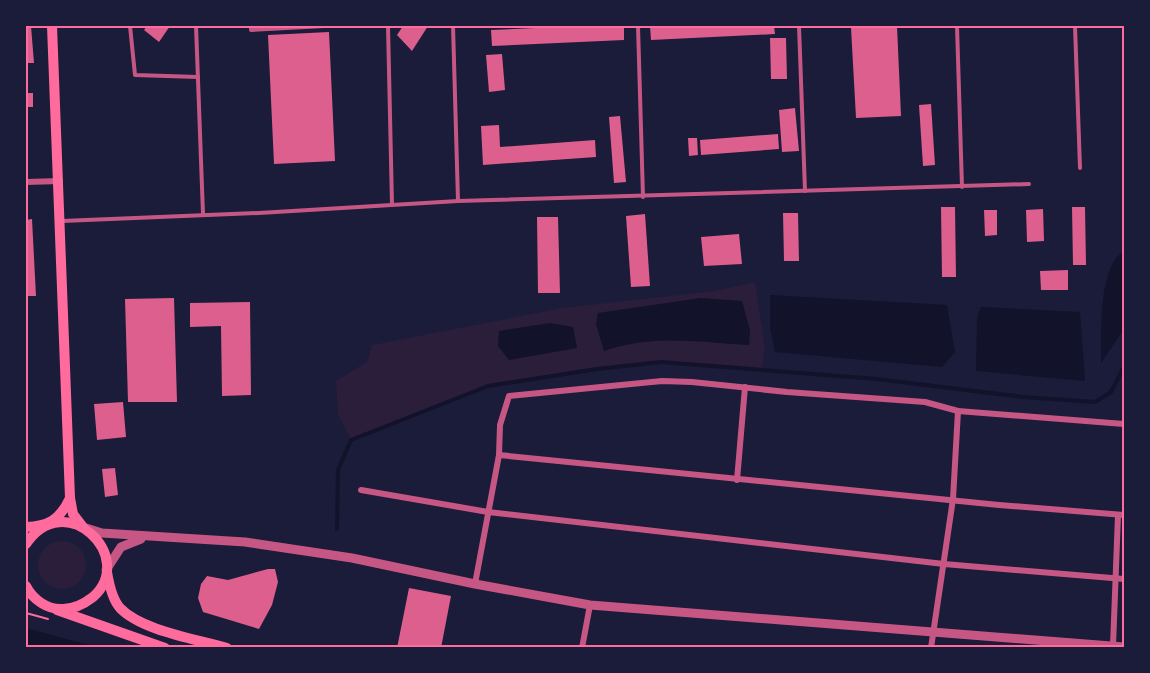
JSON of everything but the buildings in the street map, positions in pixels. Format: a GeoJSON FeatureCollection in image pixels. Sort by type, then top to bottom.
{"type":"FeatureCollection","features":[{"type":"Feature","properties":{"kind":"main road"},"geometry":{"type":"LineString","coordinates":[[52,26],[60,181],[70,498],[73,514],[101,546],[111,590],[120,607],[136,619],[153,627],[227,648]]}},
{"type":"Feature","properties":{"kind":"main road"},"geometry":{"type":"LineString","coordinates":[[26,544],[35,533],[58,518],[70,498]]}},
{"type":"Feature","properties":{"kind":"main road"},"geometry":{"type":"LineString","coordinates":[[26,527],[46,526],[58,522],[83,527]]}},
{"type":"Feature","properties":{"kind":"main road"},"geometry":{"type":"LineString","coordinates":[[26,586],[38,601],[50,607],[62,609],[87,602],[99,588],[106,570]]}},
{"type":"Feature","properties":{"kind":"main road"},"geometry":{"type":"LineString","coordinates":[[26,600],[165,648]]}},
{"type":"Feature","properties":{"kind":"street"},"geometry":{"type":"LineString","coordinates":[[26,182],[60,181]]}},
{"type":"Feature","properties":{"kind":"street"},"geometry":{"type":"LineString","coordinates":[[475,584],[499,455],[500,425],[509,396],[662,381],[926,402],[958,411],[1125,424]]}},
{"type":"Feature","properties":{"kind":"street"},"geometry":{"type":"LineString","coordinates":[[737,480],[745,387]]}},
{"type":"Feature","properties":{"kind":"street"},"geometry":{"type":"LineString","coordinates":[[931,648],[953,500],[958,411]]}},
{"type":"Feature","properties":{"kind":"street"},"geometry":{"type":"LineString","coordinates":[[499,455],[737,480],[1121,515],[1113,577],[1113,646]]}},
{"type":"Feature","properties":{"kind":"street"},"geometry":{"type":"LineString","coordinates":[[361,490],[488,512],[944,564],[1125,579]]}},
{"type":"Feature","properties":{"kind":"street"},"geometry":{"type":"LineString","coordinates":[[83,527],[102,533],[256,543],[387,564],[475,584],[590,605],[1125,647]]}},
{"type":"Feature","properties":{"kind":"street"},"geometry":{"type":"LineString","coordinates":[[106,570],[121,547],[131,541],[149,537]]}},
{"type":"Feature","properties":{"kind":"street"},"geometry":{"type":"LineString","coordinates":[[582,648],[590,605]]}},
{"type":"Feature","properties":{"kind":"lane"},"geometry":{"type":"LineString","coordinates":[[130,26],[135,75],[198,77]]}},
{"type":"Feature","properties":{"kind":"lane"},"geometry":{"type":"LineString","coordinates":[[196,26],[203,214]]}},
{"type":"Feature","properties":{"kind":"lane"},"geometry":{"type":"LineString","coordinates":[[251,26],[251,30],[324,26]]}},
{"type":"Feature","properties":{"kind":"lane"},"geometry":{"type":"LineString","coordinates":[[388,26],[392,205]]}},
{"type":"Feature","properties":{"kind":"lane"},"geometry":{"type":"LineString","coordinates":[[453,26],[458,201]]}},
{"type":"Feature","properties":{"kind":"lane"},"geometry":{"type":"LineString","coordinates":[[638,26],[643,197]]}},
{"type":"Feature","properties":{"kind":"lane"},"geometry":{"type":"LineString","coordinates":[[799,26],[805,191]]}},
{"type":"Feature","properties":{"kind":"lane"},"geometry":{"type":"LineString","coordinates":[[957,26],[962,187]]}},
{"type":"Feature","properties":{"kind":"lane"},"geometry":{"type":"LineString","coordinates":[[1075,26],[1080,168]]}},
{"type":"Feature","properties":{"kind":"lane"},"geometry":{"type":"LineString","coordinates":[[61,221],[458,201],[1029,184]]}},
{"type":"Feature","properties":{"kind":"shaded area"},"geometry":{"type":"Polygon","coordinates":[[[1124,251],[1124,329],[1101,363],[1105,286],[1115,259],[1124,251]]]}},
{"type":"Feature","properties":{"kind":"shaded area"},"geometry":{"type":"Polygon","coordinates":[[[755,282],[765,348],[762,370],[661,363],[597,369],[488,386],[351,440],[338,414],[336,381],[367,362],[372,345],[562,308],[714,291],[755,282]],[[701,298],[652,306],[604,351],[639,342],[676,340],[749,345],[750,330],[701,298]]]}},
{"type":"Feature","properties":{"kind":"shaded area"},"geometry":{"type":"Polygon","coordinates":[[[770,295],[947,305],[955,352],[942,367],[775,352],[770,327],[770,295]]]}},
{"type":"Feature","properties":{"kind":"shaded area"},"geometry":{"type":"Polygon","coordinates":[[[701,298],[742,301],[750,330],[749,345],[676,340],[639,342],[604,351],[596,324],[598,313],[701,298]]]}},
{"type":"Feature","properties":{"kind":"shaded area"},"geometry":{"type":"Polygon","coordinates":[[[981,307],[1080,312],[1085,381],[976,371],[977,317],[981,307]]]}},
{"type":"Feature","properties":{"kind":"shaded area"},"geometry":{"type":"Polygon","coordinates":[[[550,323],[573,327],[577,348],[509,360],[498,346],[499,331],[550,323]]]}},
{"type":"Feature","properties":{"kind":"shaded area"},"geometry":{"type":"Polygon","coordinates":[[[62,541],[79,548],[86,565],[79,582],[62,589],[45,582],[38,565],[45,548],[62,541]]]}},
{"type":"Feature","properties":{"kind":"shaded area"},"geometry":{"type":"Polygon","coordinates":[[[26,628],[96,647],[26,647],[26,628]]]}},
{"type":"Feature","properties":{"kind":"waterway"},"geometry":{"type":"LineString","coordinates":[[337,529],[338,470],[351,440],[488,386],[597,369],[661,362],[877,379],[1023,397],[1095,402],[1111,392],[1124,367]]}}]}
